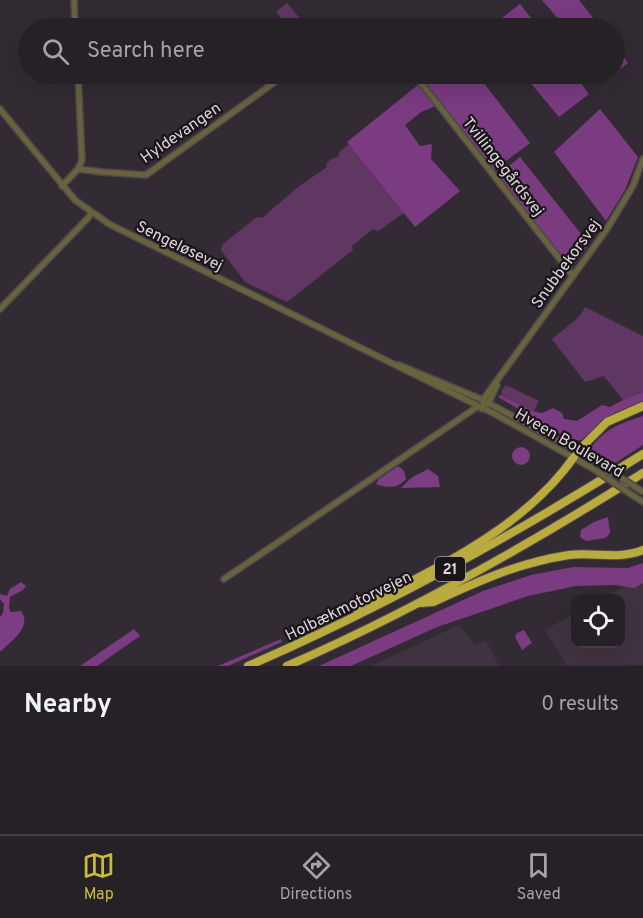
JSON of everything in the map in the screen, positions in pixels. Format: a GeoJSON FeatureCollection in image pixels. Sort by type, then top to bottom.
{"type":"FeatureCollection","features":[{"type":"Feature","properties":{"kind":"highway"},"geometry":{"type":"LineString","coordinates":[[345,622],[366,605],[470,547],[512,520],[551,487],[577,454],[608,422],[643,406]]}},
{"type":"Feature","properties":{"kind":"highway","name":"Holbækmotorvejen"},"geometry":{"type":"LineString","coordinates":[[248,666],[345,622],[479,553],[565,504],[643,454]]}},
{"type":"Feature","properties":{"kind":"highway","name":"Holbækmotorvejen"},"geometry":{"type":"LineString","coordinates":[[287,666],[420,603],[574,517],[643,473]]}},
{"type":"Feature","properties":{"kind":"highway"},"geometry":{"type":"LineString","coordinates":[[420,603],[433,602],[500,572],[534,561],[573,555],[630,554],[643,550]]}},
{"type":"Feature","properties":{"kind":"street"},"geometry":{"type":"LineString","coordinates":[[74,0],[75,18]]}},
{"type":"Feature","properties":{"kind":"street"},"geometry":{"type":"LineString","coordinates":[[62,186],[78,169],[82,160],[79,84]]}},
{"type":"Feature","properties":{"kind":"street","name":"Hyldevangen"},"geometry":{"type":"LineString","coordinates":[[78,169],[146,175],[272,84]]}},
{"type":"Feature","properties":{"kind":"street","name":"Tvillingegårdsvej"},"geometry":{"type":"LineString","coordinates":[[422,84],[573,276]]}},
{"type":"Feature","properties":{"kind":"street","name":"Sengeløsevej"},"geometry":{"type":"LineString","coordinates":[[0,109],[62,186],[91,213],[480,408]]}},
{"type":"Feature","properties":{"kind":"street","name":"Snubbekorsvej"},"geometry":{"type":"LineString","coordinates":[[483,400],[623,206],[643,159]]}},
{"type":"Feature","properties":{"kind":"street"},"geometry":{"type":"LineString","coordinates":[[0,309],[91,213]]}},
{"type":"Feature","properties":{"kind":"street","name":"Sengeløsevej"},"geometry":{"type":"LineString","coordinates":[[383,360],[483,400]]}},
{"type":"Feature","properties":{"kind":"street","name":"Snubbekorsvej"},"geometry":{"type":"LineString","coordinates":[[480,408],[489,403],[500,378]]}},
{"type":"Feature","properties":{"kind":"street"},"geometry":{"type":"LineString","coordinates":[[224,579],[480,408],[483,400]]}},
{"type":"Feature","properties":{"kind":"street","name":"Hveen Boulevard"},"geometry":{"type":"LineString","coordinates":[[483,400],[577,454],[592,468],[641,501]]}},
{"type":"Feature","properties":{"kind":"street","name":"Hveen Boulevard"},"geometry":{"type":"LineString","coordinates":[[480,408],[597,462],[643,492]]}},
{"type":"Feature","properties":{"kind":"shaded area"},"geometry":{"type":"Polygon","coordinates":[[[542,0],[579,0],[593,18],[557,18],[542,0]]]}},
{"type":"Feature","properties":{"kind":"shaded area"},"geometry":{"type":"Polygon","coordinates":[[[287,3],[300,18],[281,18],[276,12],[287,3]]]}},
{"type":"Feature","properties":{"kind":"shaded area"},"geometry":{"type":"Polygon","coordinates":[[[520,4],[531,18],[502,18],[520,4]]]}},
{"type":"Feature","properties":{"kind":"shaded area"},"geometry":{"type":"Polygon","coordinates":[[[419,84],[436,106],[421,112],[405,125],[420,146],[432,144],[431,159],[460,191],[415,227],[347,142],[419,84]]]}},
{"type":"Feature","properties":{"kind":"shaded area"},"geometry":{"type":"Polygon","coordinates":[[[426,84],[485,84],[530,143],[494,170],[426,84]]]}},
{"type":"Feature","properties":{"kind":"shaded area"},"geometry":{"type":"Polygon","coordinates":[[[531,84],[582,84],[589,94],[559,117],[531,84]]]}},
{"type":"Feature","properties":{"kind":"shaded area"},"geometry":{"type":"Polygon","coordinates":[[[600,109],[638,157],[625,190],[606,221],[554,152],[600,109]]]}},
{"type":"Feature","properties":{"kind":"shaded area"},"geometry":{"type":"Polygon","coordinates":[[[349,144],[404,213],[378,231],[373,229],[352,246],[353,250],[287,302],[245,282],[221,250],[223,244],[257,217],[262,218],[298,187],[327,167],[326,164],[339,156],[339,152],[349,144]]]}},
{"type":"Feature","properties":{"kind":"shaded area"},"geometry":{"type":"Polygon","coordinates":[[[520,157],[589,244],[572,268],[497,175],[520,157]]]}},
{"type":"Feature","properties":{"kind":"shaded area"},"geometry":{"type":"Polygon","coordinates":[[[585,307],[643,336],[643,392],[623,400],[604,376],[585,382],[552,339],[579,317],[585,307]]]}},
{"type":"Feature","properties":{"kind":"shaded area"},"geometry":{"type":"Polygon","coordinates":[[[506,385],[539,401],[534,411],[502,396],[501,391],[506,385]]]}},
{"type":"Feature","properties":{"kind":"shaded area"},"geometry":{"type":"Polygon","coordinates":[[[643,392],[643,401],[614,413],[581,440],[571,440],[498,397],[500,395],[536,412],[542,413],[553,408],[562,413],[564,419],[577,421],[602,405],[610,407],[643,392]]]}},
{"type":"Feature","properties":{"kind":"shaded area"},"geometry":{"type":"Polygon","coordinates":[[[643,416],[643,445],[615,463],[590,449],[601,436],[613,428],[643,416]]]}},
{"type":"Feature","properties":{"kind":"shaded area"},"geometry":{"type":"Polygon","coordinates":[[[521,447],[527,450],[530,456],[527,462],[521,465],[515,462],[512,456],[515,450],[521,447]]]}},
{"type":"Feature","properties":{"kind":"shaded area"},"geometry":{"type":"Polygon","coordinates":[[[398,466],[405,474],[406,479],[403,482],[392,487],[376,484],[379,479],[398,466]]]}},
{"type":"Feature","properties":{"kind":"shaded area"},"geometry":{"type":"Polygon","coordinates":[[[428,469],[438,476],[440,487],[401,488],[411,478],[428,469]]]}},
{"type":"Feature","properties":{"kind":"shaded area"},"geometry":{"type":"Polygon","coordinates":[[[608,517],[610,533],[605,538],[586,541],[580,537],[581,530],[608,517]]]}},
{"type":"Feature","properties":{"kind":"shaded area"},"geometry":{"type":"Polygon","coordinates":[[[643,563],[643,583],[634,588],[615,585],[576,586],[528,596],[437,627],[351,666],[319,666],[483,591],[531,575],[573,567],[628,568],[643,563]]]}},
{"type":"Feature","properties":{"kind":"shaded area"},"geometry":{"type":"Polygon","coordinates":[[[643,577],[643,665],[567,666],[545,630],[571,615],[571,648],[625,648],[625,594],[610,594],[643,577]]]}},
{"type":"Feature","properties":{"kind":"shaded area"},"geometry":{"type":"Polygon","coordinates":[[[21,582],[26,586],[10,597],[9,608],[11,612],[21,611],[24,623],[19,634],[0,652],[0,617],[4,604],[0,599],[0,594],[7,596],[10,589],[21,582]]]}},
{"type":"Feature","properties":{"kind":"shaded area"},"geometry":{"type":"Polygon","coordinates":[[[459,625],[475,645],[486,640],[499,666],[371,666],[459,625]]]}},
{"type":"Feature","properties":{"kind":"shaded area"},"geometry":{"type":"Polygon","coordinates":[[[134,629],[140,636],[97,666],[80,666],[134,629]]]}},
{"type":"Feature","properties":{"kind":"shaded area"},"geometry":{"type":"Polygon","coordinates":[[[524,630],[532,643],[522,650],[515,637],[517,633],[524,630]]]}},
{"type":"Feature","properties":{"kind":"shaded area"},"geometry":{"type":"Polygon","coordinates":[[[281,639],[282,642],[228,666],[218,666],[281,639]]]}}]}
